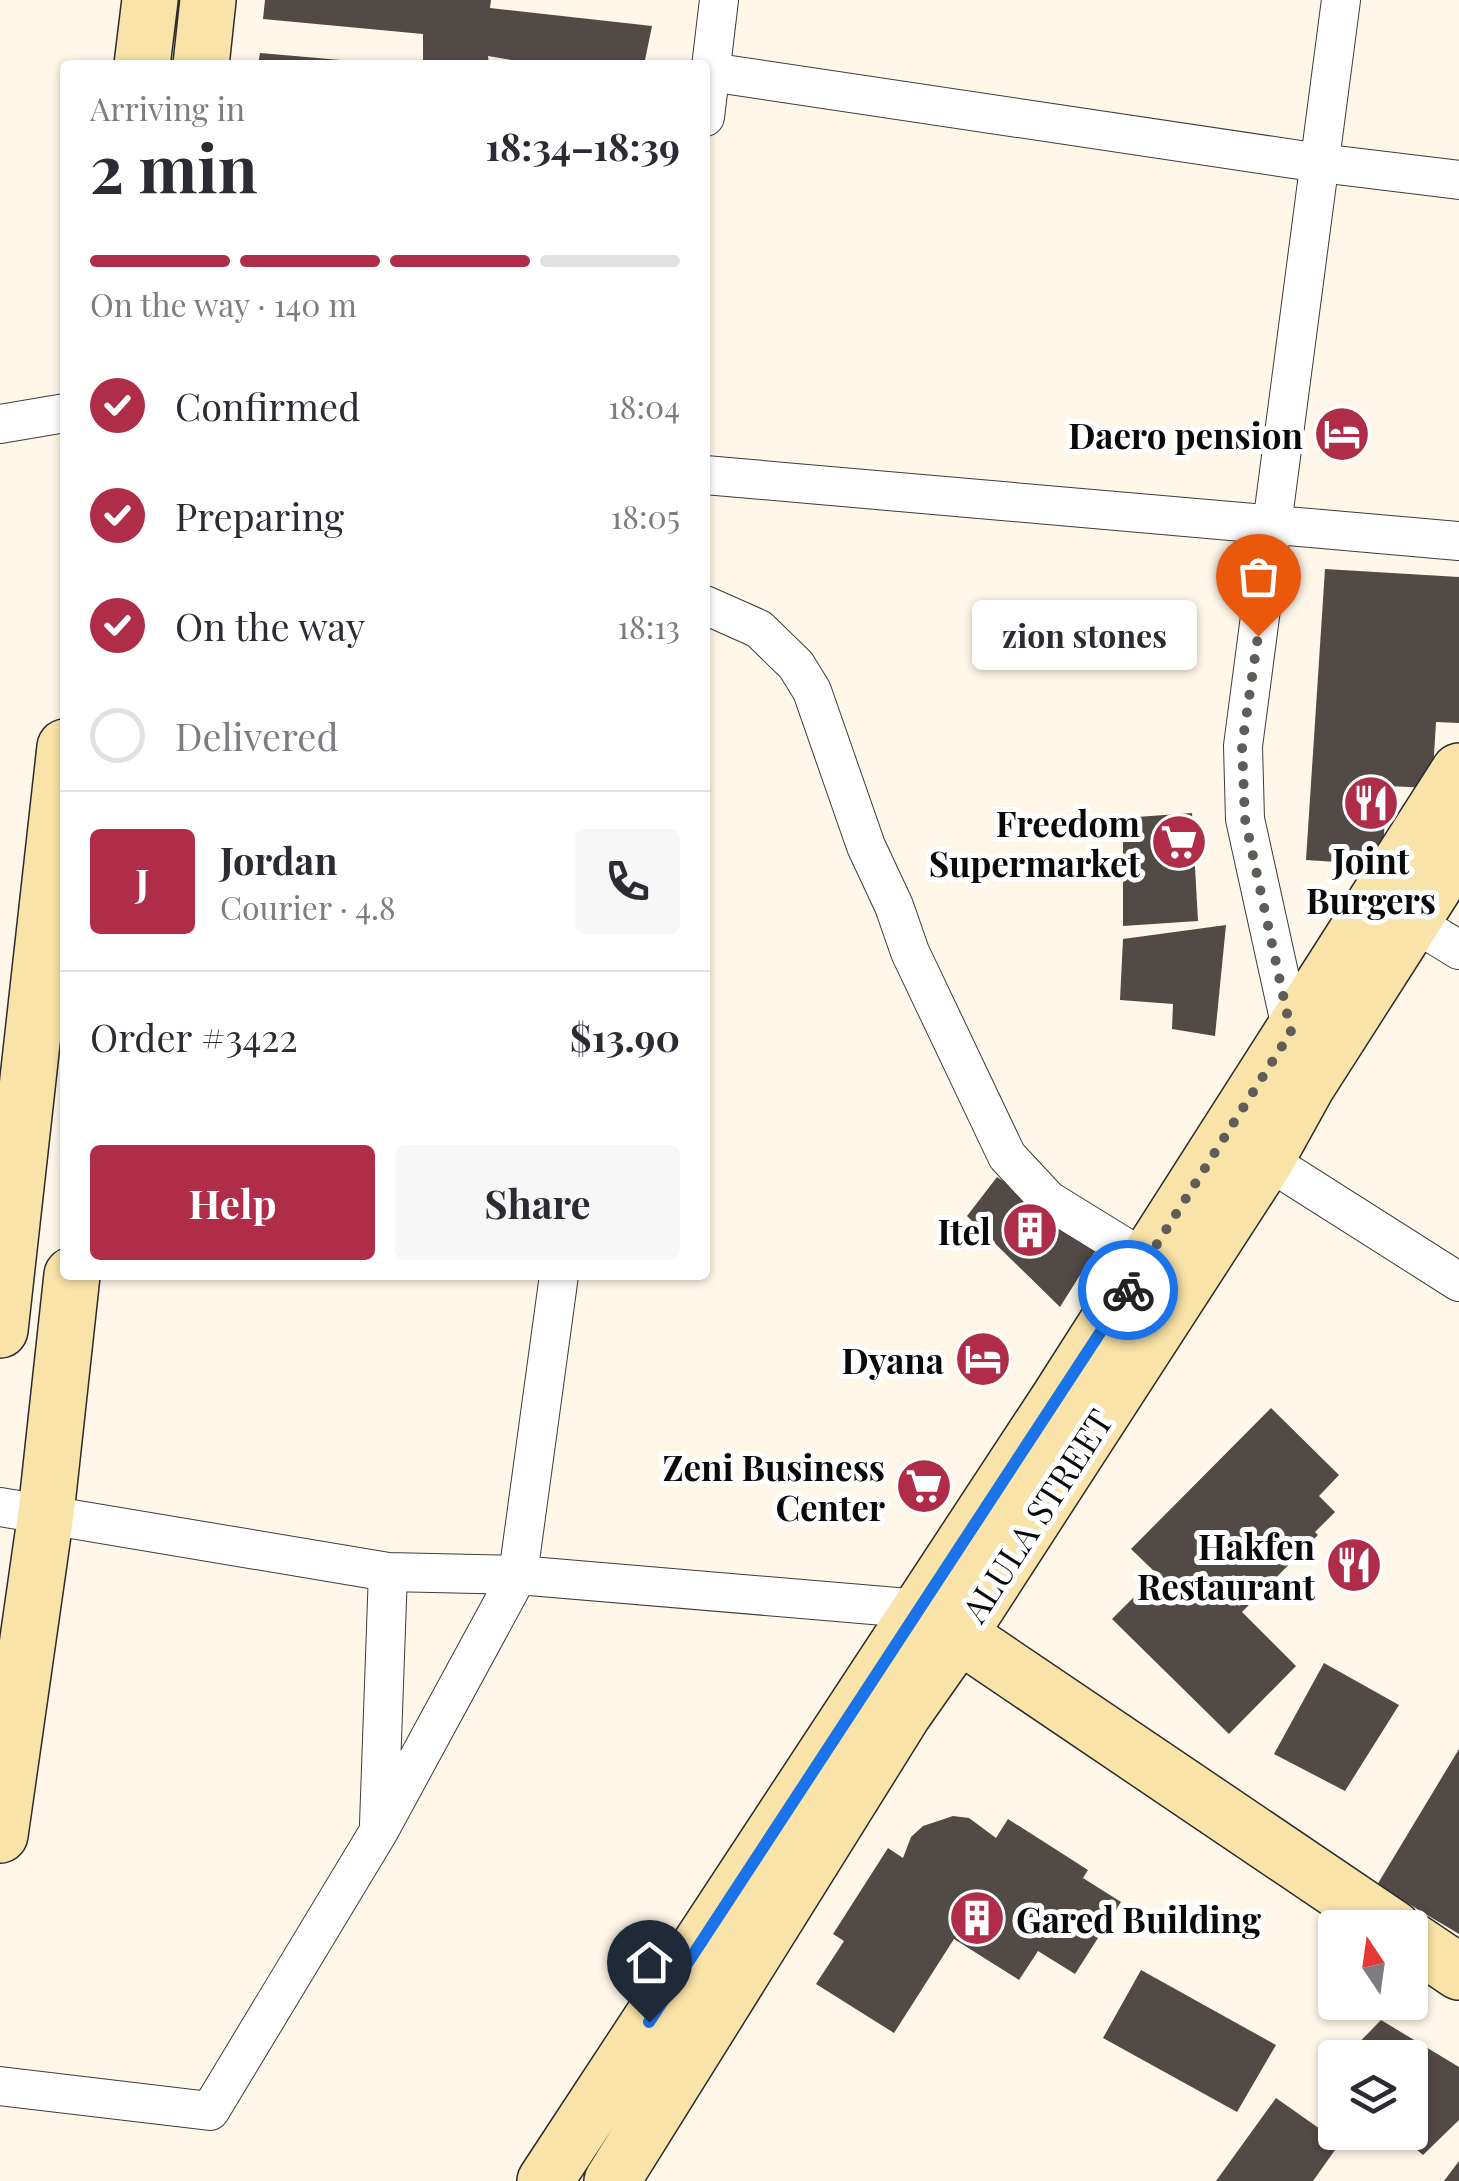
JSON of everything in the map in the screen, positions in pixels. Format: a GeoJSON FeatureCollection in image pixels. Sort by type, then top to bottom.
{"type":"FeatureCollection","features":[{"type":"Feature","properties":{"kind":"street"},"geometry":{"type":"LineString","coordinates":[[143,60],[150,0]]}},
{"type":"Feature","properties":{"kind":"street"},"geometry":{"type":"LineString","coordinates":[[202,60],[208,0]]}},
{"type":"Feature","properties":{"kind":"street"},"geometry":{"type":"LineString","coordinates":[[719,0],[710,72],[1320,163],[1459,180]]}},
{"type":"Feature","properties":{"kind":"street"},"geometry":{"type":"LineString","coordinates":[[1307,1086],[1291,1032],[1245,819],[1242,746],[1341,0]]}},
{"type":"Feature","properties":{"kind":"street"},"geometry":{"type":"LineString","coordinates":[[0,424],[60,413]]}},
{"type":"Feature","properties":{"kind":"street"},"geometry":{"type":"LineString","coordinates":[[710,475],[1459,541]]}},
{"type":"Feature","properties":{"kind":"street"},"geometry":{"type":"LineString","coordinates":[[710,607],[759,629],[796,664],[812,692],[866,846],[910,952],[1007,1156],[1048,1200],[1147,1260]]}},
{"type":"Feature","properties":{"kind":"street","name":"ALULA STREET"},"geometry":{"type":"LineString","coordinates":[[545,2181],[939,1622],[1247,1148],[1291,1032],[1459,771]]}},
{"type":"Feature","properties":{"kind":"street"},"geometry":{"type":"LineString","coordinates":[[0,1330],[60,792]]}},
{"type":"Feature","properties":{"kind":"street","name":"ALULA STREET"},"geometry":{"type":"LineString","coordinates":[[615,2178],[904,1713],[939,1622],[1147,1260],[1307,1086],[1459,848]]}},
{"type":"Feature","properties":{"kind":"street"},"geometry":{"type":"LineString","coordinates":[[1412,922],[1459,950]]}},
{"type":"Feature","properties":{"kind":"street"},"geometry":{"type":"LineString","coordinates":[[1247,1148],[1459,1282]]}},
{"type":"Feature","properties":{"kind":"street"},"geometry":{"type":"LineString","coordinates":[[0,1834],[23,1510],[71,1280]]}},
{"type":"Feature","properties":{"kind":"street"},"geometry":{"type":"LineString","coordinates":[[0,2086],[210,2111],[379,1831],[518,1575],[558,1280]]}},
{"type":"Feature","properties":{"kind":"street"},"geometry":{"type":"LineString","coordinates":[[23,1510],[388,1572],[518,1575],[939,1622],[1366,1910]]}},
{"type":"Feature","properties":{"kind":"street"},"geometry":{"type":"LineString","coordinates":[[379,1831],[388,1572]]}},
{"type":"Feature","properties":{"kind":"street"},"geometry":{"type":"LineString","coordinates":[[1428,1951],[1459,1972]]}},
{"type":"Feature","properties":{"kind":"building"},"geometry":{"type":"Polygon","coordinates":[[[265,0],[491,0],[490,8],[652,26],[645,60],[512,60],[488,56],[488,60],[423,60],[423,34],[263,19],[265,0]]]}},
{"type":"Feature","properties":{"kind":"building"},"geometry":{"type":"Polygon","coordinates":[[[260,53],[341,60],[259,60],[260,53]]]}},
{"type":"Feature","properties":{"kind":"building"},"geometry":{"type":"Polygon","coordinates":[[[1325,569],[1459,577],[1459,723],[1436,722],[1432,788],[1387,786],[1382,865],[1306,860],[1325,569]]]}},
{"type":"Feature","properties":{"kind":"building"},"geometry":{"type":"Polygon","coordinates":[[[1192,813],[1198,921],[1123,926],[1123,818],[1192,813]]]}},
{"type":"Feature","properties":{"kind":"building"},"geometry":{"type":"Polygon","coordinates":[[[1226,925],[1215,1036],[1172,1029],[1173,1004],[1120,1000],[1123,939],[1226,925]]]}},
{"type":"Feature","properties":{"kind":"building","name":"Itel"},"geometry":{"type":"Polygon","coordinates":[[[997,1177],[1099,1245],[1060,1307],[967,1216],[997,1177]]]}},
{"type":"Feature","properties":{"kind":"building"},"geometry":{"type":"Polygon","coordinates":[[[1271,1408],[1339,1475],[1319,1496],[1335,1512],[1315,1532],[1318,1535],[1242,1612],[1296,1666],[1229,1734],[1112,1619],[1157,1574],[1131,1549],[1271,1408]]]}},
{"type":"Feature","properties":{"kind":"building"},"geometry":{"type":"Polygon","coordinates":[[[1324,1663],[1399,1705],[1345,1791],[1274,1754],[1324,1663]]]}},
{"type":"Feature","properties":{"kind":"building"},"geometry":{"type":"Polygon","coordinates":[[[1459,1749],[1459,1934],[1428,1915],[1428,1910],[1419,1910],[1377,1885],[1459,1749]]]}},
{"type":"Feature","properties":{"kind":"building","name":"Gared Building"},"geometry":{"type":"Polygon","coordinates":[[[953,1816],[969,1818],[996,1838],[1008,1819],[1088,1870],[1083,1878],[1121,1902],[1075,1974],[1038,1951],[1019,1980],[954,1939],[894,2033],[816,1984],[844,1941],[833,1934],[888,1848],[903,1858],[911,1837],[923,1826],[953,1816]]]}},
{"type":"Feature","properties":{"kind":"building"},"geometry":{"type":"Polygon","coordinates":[[[1141,1970],[1276,2045],[1237,2112],[1103,2038],[1141,1970]]]}},
{"type":"Feature","properties":{"kind":"building"},"geometry":{"type":"Polygon","coordinates":[[[1381,2020],[1414,2040],[1362,2040],[1381,2020]]]}},
{"type":"Feature","properties":{"kind":"building"},"geometry":{"type":"Polygon","coordinates":[[[1428,2048],[1459,2067],[1459,2120],[1423,2155],[1417,2150],[1428,2150],[1428,2048]]]}},
{"type":"Feature","properties":{"kind":"building"},"geometry":{"type":"Polygon","coordinates":[[[1276,2098],[1318,2128],[1318,2150],[1335,2150],[1313,2181],[1216,2181],[1276,2098]]]}},
{"type":"Feature","properties":{"kind":"building"},"geometry":{"type":"Polygon","coordinates":[[[1459,2161],[1459,2181],[1444,2181],[1459,2161]]]}},
{"type":"Feature","properties":{"kind":"way so far"},"geometry":{"type":"LineString","coordinates":[[1128,1290],[1291,1032],[1245,819],[1242,746],[1258,636]]}},
{"type":"Feature","properties":{"kind":"place","name":"Daero pension"},"geometry":{"type":"Point","coordinates":[1342,434]}},
{"type":"Feature","properties":{"kind":"place","name":"zion stones"},"geometry":{"type":"Point","coordinates":[1258,636]}},
{"type":"Feature","properties":{"kind":"place","name":"Joint Burgers"},"geometry":{"type":"Point","coordinates":[1371,803]}},
{"type":"Feature","properties":{"kind":"place","name":"Freedom Supermarket"},"geometry":{"type":"Point","coordinates":[1179,842]}},
{"type":"Feature","properties":{"kind":"place","name":"Itel"},"geometry":{"type":"Point","coordinates":[1030,1230]}},
{"type":"Feature","properties":{"kind":"place","name":"Dyana"},"geometry":{"type":"Point","coordinates":[983,1359]}},
{"type":"Feature","properties":{"kind":"place","name":"Zeni Business Center"},"geometry":{"type":"Point","coordinates":[924,1486]}},
{"type":"Feature","properties":{"kind":"place","name":"Hakfen Restaurant"},"geometry":{"type":"Point","coordinates":[1354,1565]}},
{"type":"Feature","properties":{"kind":"place","name":"Gared Building"},"geometry":{"type":"Point","coordinates":[977,1918]}},
{"type":"Feature","properties":{"kind":"route"},"geometry":{"type":"LineString","coordinates":[[649,2022],[1128,1290]]}}]}
